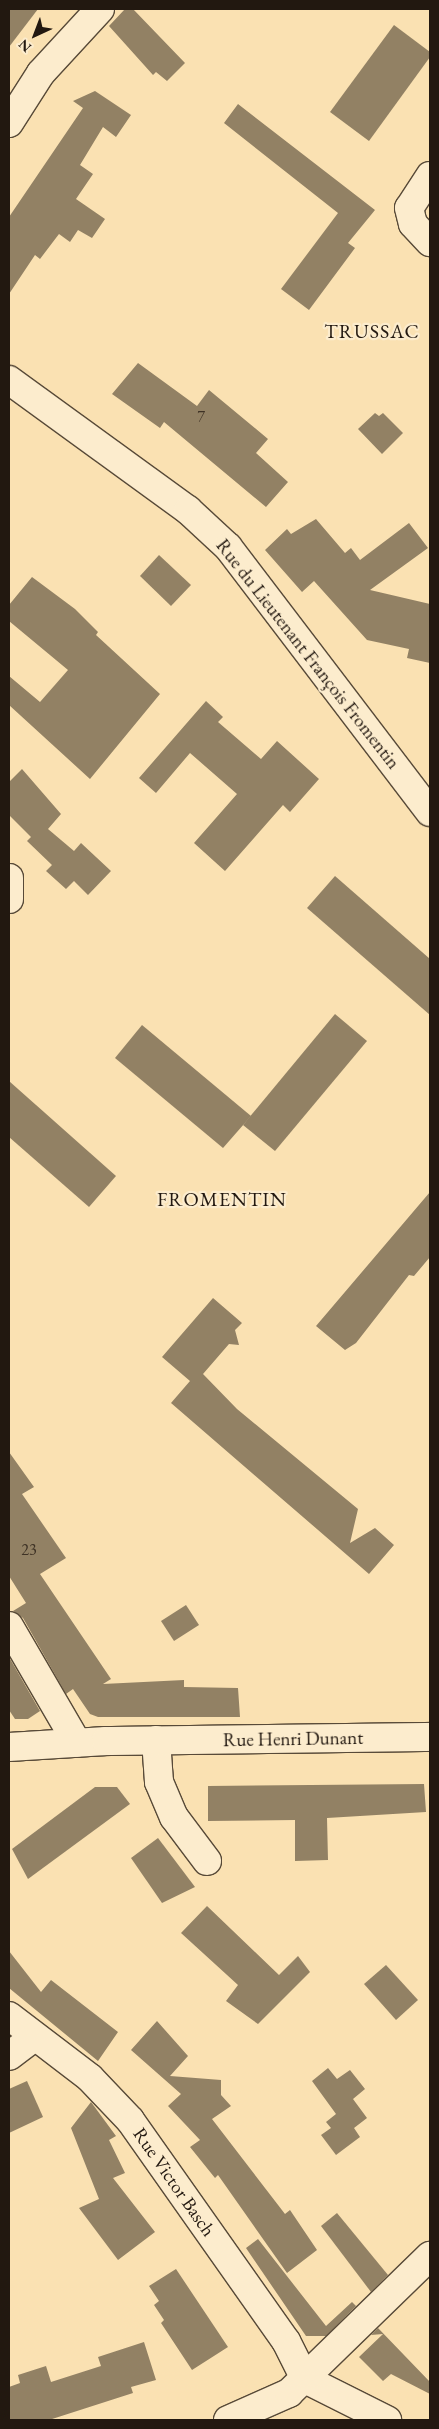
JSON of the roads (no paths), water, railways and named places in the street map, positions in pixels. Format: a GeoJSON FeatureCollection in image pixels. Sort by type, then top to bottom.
{"type":"FeatureCollection","features":[{"type":"Feature","properties":{"kind":"street"},"geometry":{"type":"LineString","coordinates":[[9,123],[41,72],[100,9]]}},
{"type":"Feature","properties":{"kind":"street"},"geometry":{"type":"LineString","coordinates":[[430,176],[409,208],[413,224],[430,242]]}},
{"type":"Feature","properties":{"kind":"street","name":"Rue du Lieutenant François Fromentin"},"geometry":{"type":"LineString","coordinates":[[9,380],[188,510],[228,547],[428,802]]}},
{"type":"Feature","properties":{"kind":"street"},"geometry":{"type":"LineString","coordinates":[[9,878],[9,900]]}},
{"type":"Feature","properties":{"kind":"street"},"geometry":{"type":"LineString","coordinates":[[9,1626],[77,1742]]}},
{"type":"Feature","properties":{"kind":"street","name":"Rue Henri Dunant"},"geometry":{"type":"LineString","coordinates":[[9,1747],[77,1742],[156,1740],[430,1737]]}},
{"type":"Feature","properties":{"kind":"street"},"geometry":{"type":"LineString","coordinates":[[156,1740],[159,1782],[174,1818],[207,1861]]}},
{"type":"Feature","properties":{"kind":"street","name":"Rue Victor Basch"},"geometry":{"type":"LineString","coordinates":[[9,2016],[90,2078],[130,2120],[286,2341],[305,2379]]}},
{"type":"Feature","properties":{"kind":"street"},"geometry":{"type":"LineString","coordinates":[[9,2056],[34,2037]]}},
{"type":"Feature","properties":{"kind":"street"},"geometry":{"type":"LineString","coordinates":[[228,2420],[289,2393],[430,2256]]}},
{"type":"Feature","properties":{"kind":"street"},"geometry":{"type":"LineString","coordinates":[[305,2379],[387,2420]]}},
{"type":"Feature","properties":{"kind":"district","name":"TRUSSAC"},"geometry":{"type":"Point","coordinates":[372,331]}},
{"type":"Feature","properties":{"kind":"district","name":"FROMENTIN"},"geometry":{"type":"Point","coordinates":[222,1199]}}]}
